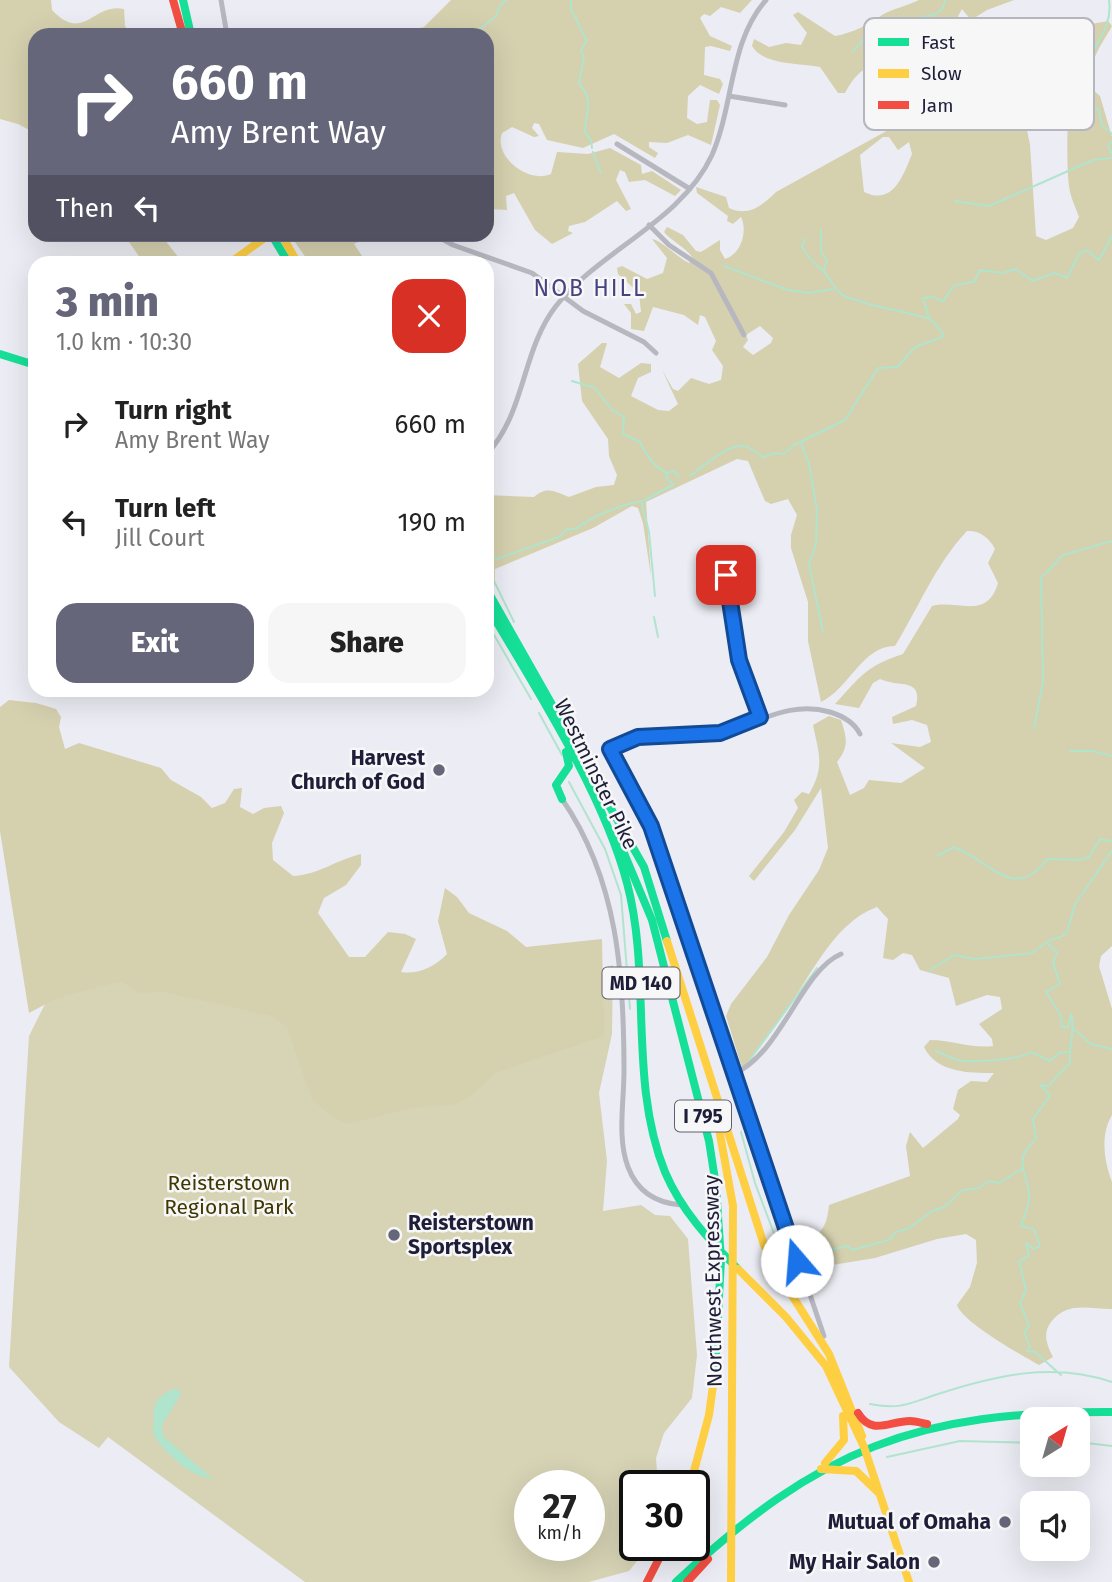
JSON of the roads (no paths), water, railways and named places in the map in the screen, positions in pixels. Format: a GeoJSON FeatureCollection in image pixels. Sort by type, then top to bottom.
{"type":"FeatureCollection","features":[{"type":"Feature","properties":{"kind":"main road"},"geometry":{"type":"LineString","coordinates":[[173,0],[181,28]]}},
{"type":"Feature","properties":{"kind":"main road"},"geometry":{"type":"LineString","coordinates":[[183,0],[189,28]]}},
{"type":"Feature","properties":{"kind":"main road"},"geometry":{"type":"LineString","coordinates":[[240,256],[260,242]]}},
{"type":"Feature","properties":{"kind":"main road"},"geometry":{"type":"LineString","coordinates":[[0,354],[28,363]]}},
{"type":"Feature","properties":{"kind":"main road","name":"Westminster Pike"},"geometry":{"type":"LineString","coordinates":[[494,602],[635,846],[652,888],[680,985],[764,1245],[787,1292],[822,1337],[846,1384],[878,1493],[909,1582]]}},
{"type":"Feature","properties":{"kind":"main road","name":"Westminster Pike"},"geometry":{"type":"LineString","coordinates":[[494,618],[564,741],[612,836],[629,891],[656,1140],[681,1205],[688,1207],[706,1233],[792,1322],[827,1366],[856,1436],[864,1447]]}},
{"type":"Feature","properties":{"kind":"main road"},"geometry":{"type":"LineString","coordinates":[[562,799],[556,790],[557,782],[569,766],[564,741]]}},
{"type":"Feature","properties":{"kind":"main road","name":"Northwest Expressway"},"geometry":{"type":"LineString","coordinates":[[578,767],[626,851],[643,892],[692,1071],[715,1184],[719,1256],[714,1385],[708,1424],[695,1470]]}},
{"type":"Feature","properties":{"kind":"main road","name":"Northwest Expressway"},"geometry":{"type":"LineString","coordinates":[[680,985],[719,1123],[733,1206],[732,1582]]}},
{"type":"Feature","properties":{"kind":"main road"},"geometry":{"type":"LineString","coordinates":[[753,1281],[772,1293],[787,1292]]}},
{"type":"Feature","properties":{"kind":"main road"},"geometry":{"type":"LineString","coordinates":[[783,1313],[782,1299],[787,1292]]}},
{"type":"Feature","properties":{"kind":"main road"},"geometry":{"type":"LineString","coordinates":[[792,1322],[811,1338],[822,1337]]}},
{"type":"Feature","properties":{"kind":"main road"},"geometry":{"type":"LineString","coordinates":[[846,1384],[860,1416],[869,1425],[887,1427],[909,1421],[930,1425]]}},
{"type":"Feature","properties":{"kind":"main road"},"geometry":{"type":"LineString","coordinates":[[820,1469],[838,1450],[845,1436],[838,1390]]}},
{"type":"Feature","properties":{"kind":"main road"},"geometry":{"type":"LineString","coordinates":[[676,1582],[709,1548],[782,1490],[864,1447],[930,1425],[1044,1411],[1112,1412]]}},
{"type":"Feature","properties":{"kind":"main road"},"geometry":{"type":"LineString","coordinates":[[820,1469],[856,1471],[878,1493]]}},
{"type":"Feature","properties":{"kind":"main road"},"geometry":{"type":"LineString","coordinates":[[687,1582],[723,1539]]}},
{"type":"Feature","properties":{"kind":"main road"},"geometry":{"type":"LineString","coordinates":[[647,1582],[658,1561]]}},
{"type":"Feature","properties":{"kind":"street"},"geometry":{"type":"LineString","coordinates":[[221,0],[226,28]]}},
{"type":"Feature","properties":{"kind":"street"},"geometry":{"type":"LineString","coordinates":[[494,446],[502,436],[514,411],[536,341],[565,296],[690,188],[712,155],[747,28],[766,0]]}},
{"type":"Feature","properties":{"kind":"street"},"geometry":{"type":"LineString","coordinates":[[729,96],[785,105]]}},
{"type":"Feature","properties":{"kind":"street"},"geometry":{"type":"LineString","coordinates":[[617,144],[690,188]]}},
{"type":"Feature","properties":{"kind":"street"},"geometry":{"type":"LineString","coordinates":[[649,225],[669,244],[711,272],[744,335]]}},
{"type":"Feature","properties":{"kind":"street"},"geometry":{"type":"LineString","coordinates":[[453,242],[487,256]]}},
{"type":"Feature","properties":{"kind":"street"},"geometry":{"type":"LineString","coordinates":[[494,259],[532,274],[604,324],[644,342],[656,353]]}},
{"type":"Feature","properties":{"kind":"street"},"geometry":{"type":"LineString","coordinates":[[724,553],[734,637],[760,717]]}},
{"type":"Feature","properties":{"kind":"street"},"geometry":{"type":"LineString","coordinates":[[822,1337],[651,826],[610,749],[638,737],[720,733],[760,717],[796,708],[822,710],[845,718],[860,734]]}},
{"type":"Feature","properties":{"kind":"street"},"geometry":{"type":"LineString","coordinates":[[562,799],[594,853],[607,890],[615,930],[622,1004],[624,1153],[632,1176],[643,1191],[657,1200],[681,1205]]}},
{"type":"Feature","properties":{"kind":"street"},"geometry":{"type":"LineString","coordinates":[[734,1074],[758,1059],[823,968],[841,954]]}},
{"type":"Feature","properties":{"kind":"street"},"geometry":{"type":"LineString","coordinates":[[787,1292],[804,1283]]}},
{"type":"Feature","properties":{"kind":"waterway"},"geometry":{"type":"LineString","coordinates":[[481,28],[496,16],[500,5],[507,0]]}},
{"type":"Feature","properties":{"kind":"waterway"},"geometry":{"type":"LineString","coordinates":[[571,0],[571,10],[587,40],[581,51],[584,57],[579,84],[587,96],[585,133],[591,140],[592,148]]}},
{"type":"Feature","properties":{"kind":"waterway"},"geometry":{"type":"LineString","coordinates":[[920,18],[936,14],[943,8],[945,0]]}},
{"type":"Feature","properties":{"kind":"waterway"},"geometry":{"type":"LineString","coordinates":[[1094,49],[1108,20],[1109,0]]}},
{"type":"Feature","properties":{"kind":"waterway"},"geometry":{"type":"LineString","coordinates":[[853,51],[864,39]]}},
{"type":"Feature","properties":{"kind":"waterway"},"geometry":{"type":"LineString","coordinates":[[1094,107],[1099,110],[1102,125],[1112,134]]}},
{"type":"Feature","properties":{"kind":"waterway"},"geometry":{"type":"LineString","coordinates":[[1112,141],[1108,146],[1112,154]]}},
{"type":"Feature","properties":{"kind":"waterway"},"geometry":{"type":"LineString","coordinates":[[593,152],[601,173]]}},
{"type":"Feature","properties":{"kind":"waterway"},"geometry":{"type":"LineString","coordinates":[[955,201],[989,206],[1093,160],[1112,158]]}},
{"type":"Feature","properties":{"kind":"waterway"},"geometry":{"type":"LineString","coordinates":[[821,230],[821,252],[827,260],[824,270]]}},
{"type":"Feature","properties":{"kind":"waterway"},"geometry":{"type":"LineString","coordinates":[[690,476],[731,448],[747,447],[764,457],[775,453],[784,454],[794,445],[845,420],[878,368],[897,367],[915,347],[942,337],[943,333],[929,318],[923,298],[934,297],[943,302],[954,285],[974,282],[980,270],[1003,273],[1016,269],[1032,281],[1055,273],[1067,278],[1079,254],[1087,250],[1099,260],[1112,236]]}},
{"type":"Feature","properties":{"kind":"waterway"},"geometry":{"type":"LineString","coordinates":[[805,239],[802,247],[805,252],[844,296],[928,318]]}},
{"type":"Feature","properties":{"kind":"waterway"},"geometry":{"type":"LineString","coordinates":[[724,266],[788,290],[809,293],[833,289]]}},
{"type":"Feature","properties":{"kind":"waterway"},"geometry":{"type":"LineString","coordinates":[[572,381],[595,388],[612,410],[624,417],[623,434],[640,442],[658,467],[667,473],[674,471],[679,477]]}},
{"type":"Feature","properties":{"kind":"waterway"},"geometry":{"type":"LineString","coordinates":[[801,443],[809,464],[817,510],[816,544],[809,564],[823,632]]}},
{"type":"Feature","properties":{"kind":"waterway"},"geometry":{"type":"LineString","coordinates":[[645,500],[674,484],[667,479],[667,474]]}},
{"type":"Feature","properties":{"kind":"waterway"},"geometry":{"type":"LineString","coordinates":[[641,501],[649,532],[655,596]]}},
{"type":"Feature","properties":{"kind":"waterway"},"geometry":{"type":"LineString","coordinates":[[494,560],[559,537],[567,529],[576,529],[608,511],[643,501]]}},
{"type":"Feature","properties":{"kind":"waterway"},"geometry":{"type":"LineString","coordinates":[[1034,729],[1043,681],[1041,578],[1063,555],[1112,541]]}},
{"type":"Feature","properties":{"kind":"waterway"},"geometry":{"type":"LineString","coordinates":[[494,581],[514,622]]}},
{"type":"Feature","properties":{"kind":"waterway"},"geometry":{"type":"LineString","coordinates":[[654,617],[658,637]]}},
{"type":"Feature","properties":{"kind":"waterway"},"geometry":{"type":"LineString","coordinates":[[494,635],[531,699]]}},
{"type":"Feature","properties":{"kind":"waterway"},"geometry":{"type":"LineString","coordinates":[[539,713],[562,755]]}},
{"type":"Feature","properties":{"kind":"waterway"},"geometry":{"type":"LineString","coordinates":[[1070,751],[1093,751],[1112,756]]}},
{"type":"Feature","properties":{"kind":"waterway"},"geometry":{"type":"LineString","coordinates":[[569,782],[605,849],[621,895],[630,1009]]}},
{"type":"Feature","properties":{"kind":"waterway"},"geometry":{"type":"LineString","coordinates":[[937,856],[954,847],[1002,875],[1024,878],[1035,872],[1047,859],[1079,860],[1089,857],[1100,839],[1112,841]]}},
{"type":"Feature","properties":{"kind":"waterway"},"geometry":{"type":"LineString","coordinates":[[930,970],[954,955],[975,959],[1032,953],[1050,940],[1061,937],[1067,932],[1075,904],[1112,851]]}},
{"type":"Feature","properties":{"kind":"waterway"},"geometry":{"type":"LineString","coordinates":[[1048,944],[1057,952],[1053,963],[1060,984],[1046,992],[1060,1014],[1062,1027],[1068,1027],[1071,1014],[1073,1026],[1070,1063],[1048,1086],[1040,1085],[1050,1095],[1033,1119],[1036,1139],[1022,1159],[1029,1197],[1021,1226],[1034,1229],[1040,1246],[1034,1249],[1026,1243],[1029,1256],[1019,1261],[1026,1290],[1020,1303],[1029,1326],[1024,1332],[1030,1347],[1027,1351],[1035,1352],[1061,1375]]}},
{"type":"Feature","properties":{"kind":"waterway"},"geometry":{"type":"LineString","coordinates":[[749,1061],[817,968]]}},
{"type":"Feature","properties":{"kind":"waterway"},"geometry":{"type":"LineString","coordinates":[[1075,1030],[1091,1044],[1112,1049]]}},
{"type":"Feature","properties":{"kind":"waterway"},"geometry":{"type":"LineString","coordinates":[[936,1051],[958,1060],[974,1061],[1006,1059],[1031,1052],[1050,1061],[1059,1053],[1068,1052]]}},
{"type":"Feature","properties":{"kind":"waterway"},"geometry":{"type":"LineString","coordinates":[[741,1132],[755,1183],[784,1260],[790,1265]]}},
{"type":"Feature","properties":{"kind":"waterway"},"geometry":{"type":"LineString","coordinates":[[812,1265],[819,1262],[825,1251],[848,1246],[852,1250],[889,1240],[896,1232],[908,1229],[932,1211],[944,1207],[963,1190],[979,1188],[989,1181],[999,1183],[1022,1169]]}},
{"type":"Feature","properties":{"kind":"waterway"},"geometry":{"type":"LineString","coordinates":[[870,1404],[906,1405],[981,1381],[1025,1373],[1068,1373],[1112,1382]]}},
{"type":"Feature","properties":{"kind":"waterway"},"geometry":{"type":"LineString","coordinates":[[887,1457],[960,1441],[1020,1443]]}},
{"type":"Feature","properties":{"kind":"waterway"},"geometry":{"type":"LineString","coordinates":[[1090,1443],[1112,1446]]}},
{"type":"Feature","properties":{"kind":"place","name":"Harvest Church of God"},"geometry":{"type":"Point","coordinates":[439,770]}},
{"type":"Feature","properties":{"kind":"place","name":"Reisterstown Sportsplex"},"geometry":{"type":"Point","coordinates":[394,1235]}},
{"type":"Feature","properties":{"kind":"place","name":"Mutual of Omaha"},"geometry":{"type":"Point","coordinates":[1005,1522]}},
{"type":"Feature","properties":{"kind":"place","name":"My Hair Salon"},"geometry":{"type":"Point","coordinates":[934,1562]}},
{"type":"Feature","properties":{"kind":"district","name":"NOB HILL"},"geometry":{"type":"Point","coordinates":[590,288]}},
{"type":"Feature","properties":{"kind":"park label","name":"Reisterstown Regional Park"},"geometry":{"type":"Point","coordinates":[229,1195]}}]}
